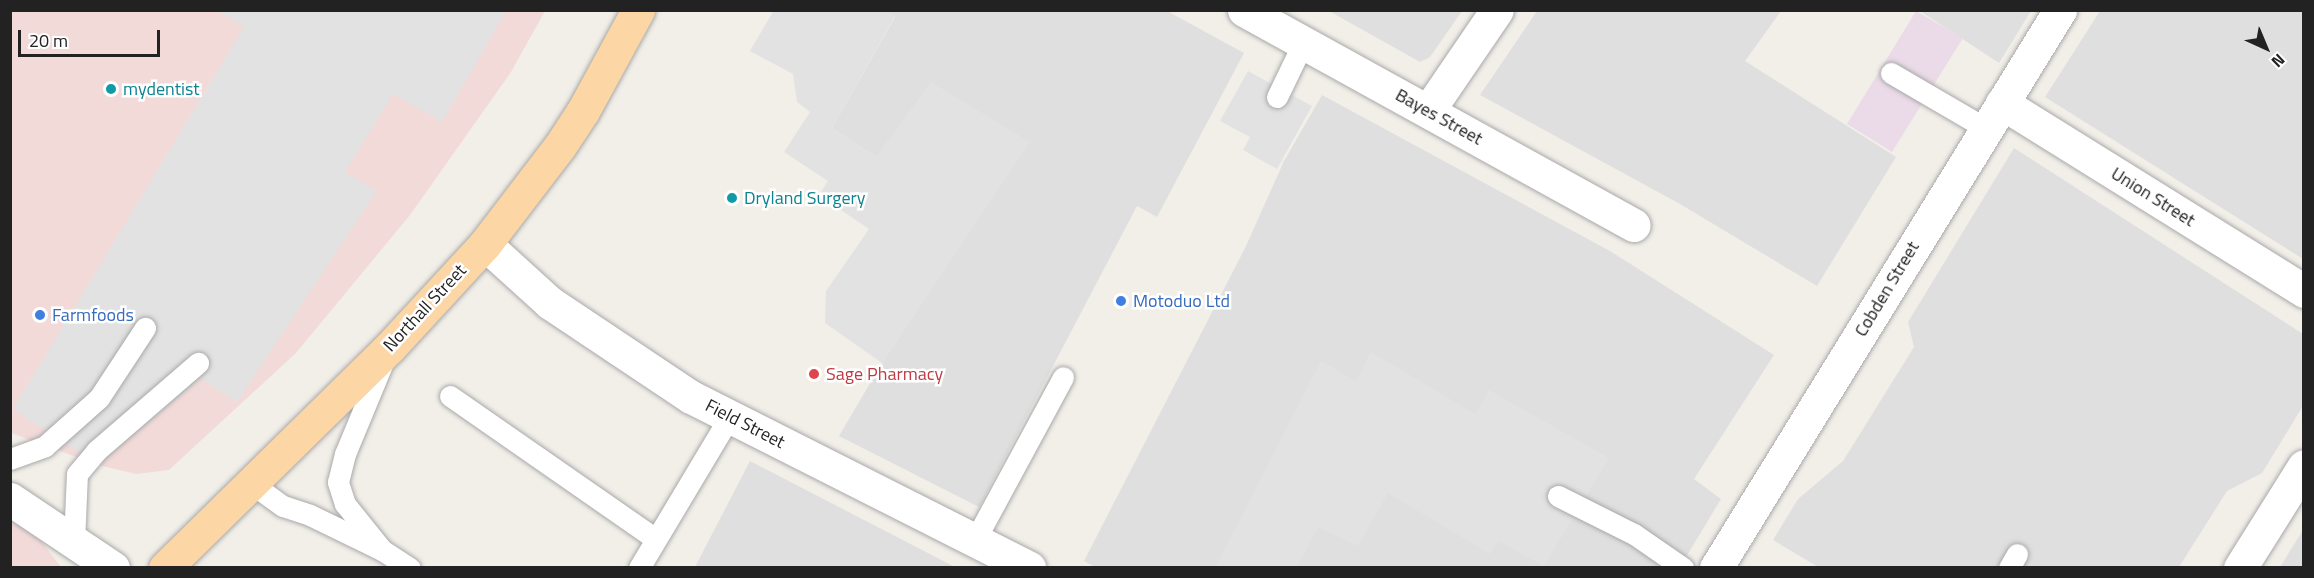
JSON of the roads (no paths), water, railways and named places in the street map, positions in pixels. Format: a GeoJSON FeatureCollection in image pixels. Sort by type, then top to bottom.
{"type":"FeatureCollection","features":[{"type":"Feature","properties":{"kind":"main road","name":"Northall Street"},"geometry":{"type":"LineString","coordinates":[[165,567],[390,347],[485,244],[560,146],[583,111],[638,10]]}},
{"type":"Feature","properties":{"kind":"street","name":"Bayes Street"},"geometry":{"type":"LineString","coordinates":[[1244,10],[1634,225]]}},
{"type":"Feature","properties":{"kind":"street"},"geometry":{"type":"LineString","coordinates":[[1428,111],[1497,10]]}},
{"type":"Feature","properties":{"kind":"street","name":"Cobden Street"},"geometry":{"type":"LineString","coordinates":[[1716,567],[2060,10]]}},
{"type":"Feature","properties":{"kind":"street","name":"Union Street"},"geometry":{"type":"LineString","coordinates":[[1993,116],[2304,291]]}},
{"type":"Feature","properties":{"kind":"street","name":"Field Street"},"geometry":{"type":"LineString","coordinates":[[485,244],[559,309],[681,391],[1026,567]]}},
{"type":"Feature","properties":{"kind":"street"},"geometry":{"type":"LineString","coordinates":[[2240,567],[2304,466]]}},
{"type":"Feature","properties":{"kind":"street"},"geometry":{"type":"LineString","coordinates":[[10,500],[113,567]]}},
{"type":"Feature","properties":{"kind":"lane"},"geometry":{"type":"LineString","coordinates":[[1277,97],[1302,43]]}},
{"type":"Feature","properties":{"kind":"lane"},"geometry":{"type":"LineString","coordinates":[[1891,73],[1993,116]]}},
{"type":"Feature","properties":{"kind":"lane"},"geometry":{"type":"LineString","coordinates":[[10,459],[45,446],[99,398],[145,328]]}},
{"type":"Feature","properties":{"kind":"lane"},"geometry":{"type":"LineString","coordinates":[[382,550],[345,504],[338,482],[345,454],[390,347]]}},
{"type":"Feature","properties":{"kind":"lane"},"geometry":{"type":"LineString","coordinates":[[74,542],[77,474],[96,451],[198,363]]}},
{"type":"Feature","properties":{"kind":"lane"},"geometry":{"type":"LineString","coordinates":[[975,540],[1063,377]]}},
{"type":"Feature","properties":{"kind":"lane"},"geometry":{"type":"LineString","coordinates":[[450,396],[654,538]]}},
{"type":"Feature","properties":{"kind":"lane"},"geometry":{"type":"LineString","coordinates":[[639,567],[654,538],[730,416]]}},
{"type":"Feature","properties":{"kind":"lane"},"geometry":{"type":"LineString","coordinates":[[251,483],[283,506],[310,515],[382,550],[410,567]]}},
{"type":"Feature","properties":{"kind":"lane"},"geometry":{"type":"LineString","coordinates":[[1558,496],[1634,534],[1683,567]]}},
{"type":"Feature","properties":{"kind":"place","name":"mydentist"},"geometry":{"type":"Point","coordinates":[111,89]}},
{"type":"Feature","properties":{"kind":"place","name":"Dryland Surgery"},"geometry":{"type":"Point","coordinates":[732,198]}},
{"type":"Feature","properties":{"kind":"place","name":"Motoduo Ltd"},"geometry":{"type":"Point","coordinates":[1121,301]}},
{"type":"Feature","properties":{"kind":"place","name":"Farmfoods"},"geometry":{"type":"Point","coordinates":[40,315]}},
{"type":"Feature","properties":{"kind":"place","name":"Sage Pharmacy"},"geometry":{"type":"Point","coordinates":[814,374]}}]}
